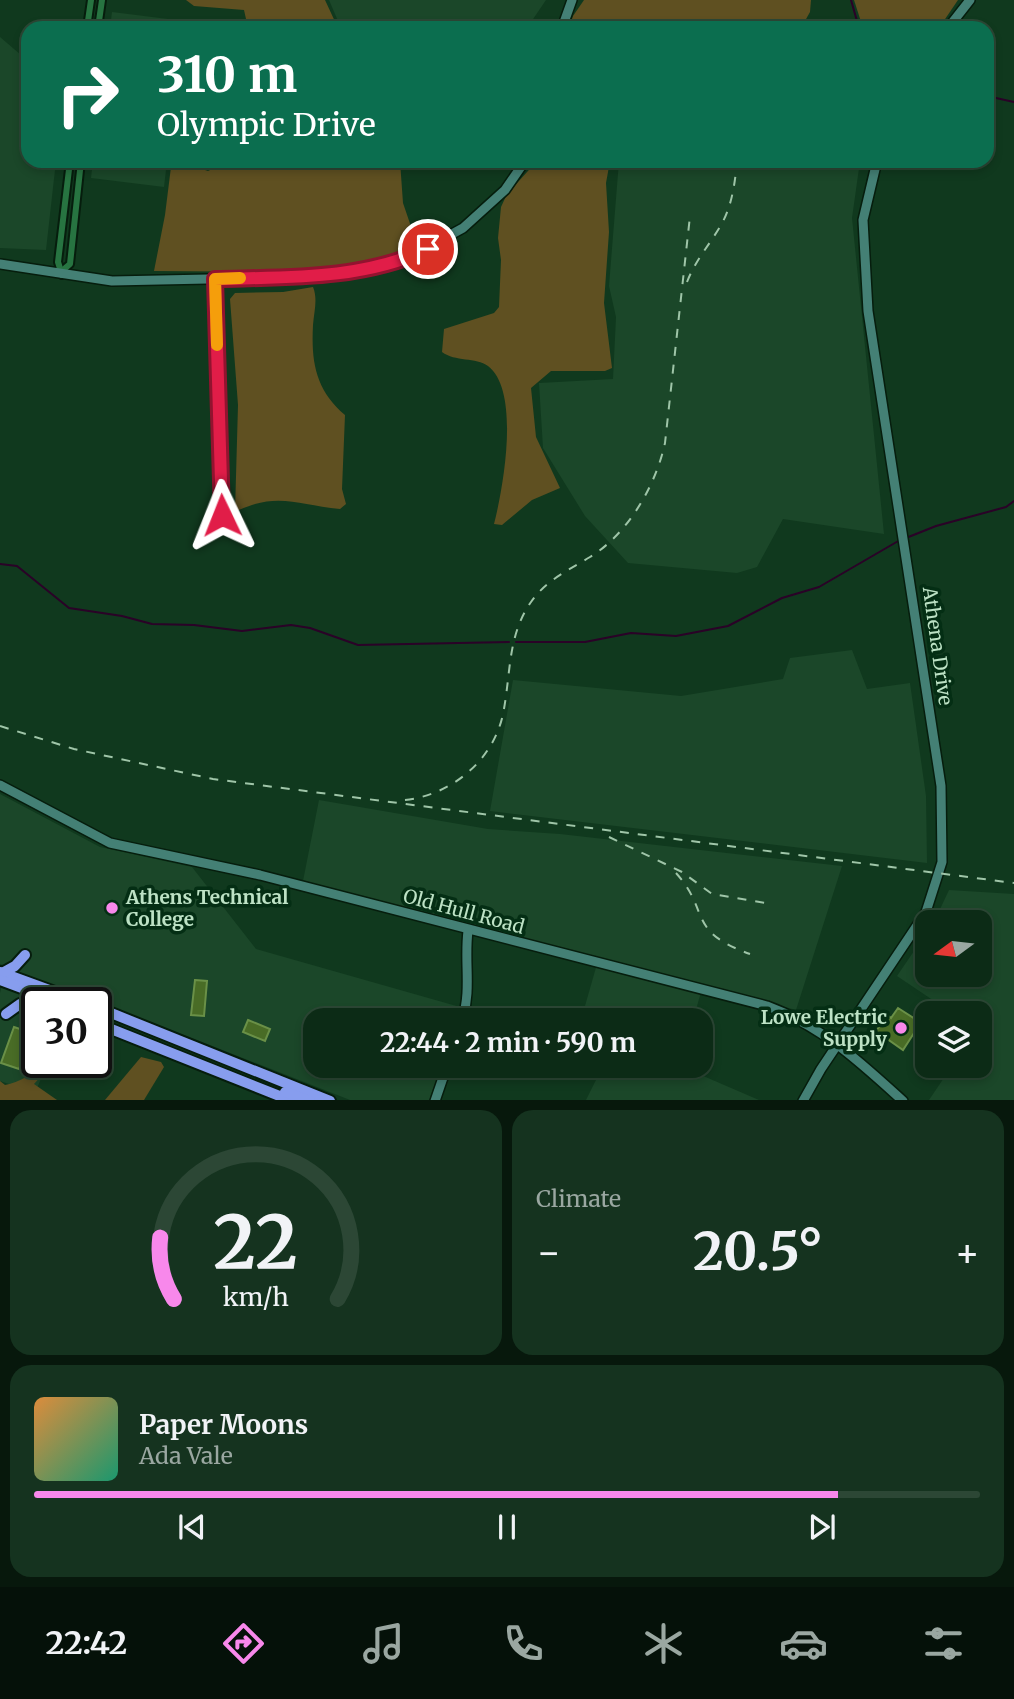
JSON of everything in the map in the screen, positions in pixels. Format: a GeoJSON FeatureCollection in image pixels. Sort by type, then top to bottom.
{"type":"FeatureCollection","features":[{"type":"Feature","properties":{"kind":"highway"},"geometry":{"type":"LineString","coordinates":[[1,975],[15,966],[24,955]]}},
{"type":"Feature","properties":{"kind":"highway"},"geometry":{"type":"LineString","coordinates":[[1,975],[21,988]]}},
{"type":"Feature","properties":{"kind":"highway"},"geometry":{"type":"LineString","coordinates":[[1,975],[37,987]]}},
{"type":"Feature","properties":{"kind":"highway"},"geometry":{"type":"LineString","coordinates":[[0,988],[21,996]]}},
{"type":"Feature","properties":{"kind":"highway"},"geometry":{"type":"LineString","coordinates":[[6,1014],[21,1004]]}},
{"type":"Feature","properties":{"kind":"highway"},"geometry":{"type":"LineString","coordinates":[[112,1013],[328,1100]]}},
{"type":"Feature","properties":{"kind":"highway"},"geometry":{"type":"LineString","coordinates":[[112,1020],[172,1040],[186,1041]]}},
{"type":"Feature","properties":{"kind":"highway"},"geometry":{"type":"LineString","coordinates":[[112,1029],[290,1100]]}},
{"type":"Feature","properties":{"kind":"highway"},"geometry":{"type":"LineString","coordinates":[[258,1086],[278,1089],[307,1100]]}},
{"type":"Feature","properties":{"kind":"street"},"geometry":{"type":"LineString","coordinates":[[88,21],[91,0]]}},
{"type":"Feature","properties":{"kind":"street"},"geometry":{"type":"LineString","coordinates":[[99,21],[102,0]]}},
{"type":"Feature","properties":{"kind":"street"},"geometry":{"type":"LineString","coordinates":[[564,21],[572,0]]}},
{"type":"Feature","properties":{"kind":"street"},"geometry":{"type":"LineString","coordinates":[[954,21],[970,0]]}},
{"type":"Feature","properties":{"kind":"street"},"geometry":{"type":"LineString","coordinates":[[62,273],[58,262],[69,168]]}},
{"type":"Feature","properties":{"kind":"street"},"geometry":{"type":"LineString","coordinates":[[62,273],[70,264],[81,168]]}},
{"type":"Feature","properties":{"kind":"street"},"geometry":{"type":"LineString","coordinates":[[0,264],[113,281],[328,275],[361,271],[410,257],[438,244],[481,214],[514,180],[520,168]]}},
{"type":"Feature","properties":{"kind":"street","name":"Athena Drive"},"geometry":{"type":"LineString","coordinates":[[804,1100],[926,912],[942,862],[941,786],[868,311],[863,220],[875,168]]}},
{"type":"Feature","properties":{"kind":"street"},"geometry":{"type":"LineString","coordinates":[[215,279],[222,515]]}},
{"type":"Feature","properties":{"kind":"street","name":"Old Hull Road"},"geometry":{"type":"LineString","coordinates":[[0,785],[110,844],[260,875],[468,931],[767,1006],[804,1022],[839,1043],[902,1100]]}},
{"type":"Feature","properties":{"kind":"street"},"geometry":{"type":"LineString","coordinates":[[465,1008],[469,995],[466,950],[468,931]]}},
{"type":"Feature","properties":{"kind":"street"},"geometry":{"type":"LineString","coordinates":[[435,1100],[443,1078]]}},
{"type":"Feature","properties":{"kind":"shaded area"},"geometry":{"type":"Polygon","coordinates":[[[186,0],[325,0],[335,21],[246,21],[244,10],[194,6],[186,0]]]}},
{"type":"Feature","properties":{"kind":"shaded area"},"geometry":{"type":"Polygon","coordinates":[[[329,0],[546,0],[532,21],[338,21],[329,0]]]}},
{"type":"Feature","properties":{"kind":"shaded area"},"geometry":{"type":"Polygon","coordinates":[[[584,0],[811,0],[810,12],[805,21],[571,21],[584,0]]]}},
{"type":"Feature","properties":{"kind":"shaded area"},"geometry":{"type":"Polygon","coordinates":[[[854,0],[958,0],[944,21],[861,21],[854,0]]]}},
{"type":"Feature","properties":{"kind":"shaded area"},"geometry":{"type":"Polygon","coordinates":[[[112,12],[184,21],[111,21],[112,12]]]}},
{"type":"Feature","properties":{"kind":"shaded area"},"geometry":{"type":"Polygon","coordinates":[[[0,37],[21,55],[21,168],[55,168],[46,250],[0,248],[0,37]]]}},
{"type":"Feature","properties":{"kind":"shaded area"},"geometry":{"type":"Polygon","coordinates":[[[92,168],[166,168],[164,187],[91,178],[92,168]]]}},
{"type":"Feature","properties":{"kind":"shaded area"},"geometry":{"type":"Polygon","coordinates":[[[171,168],[199,168],[208,171],[214,168],[400,168],[403,203],[419,250],[360,267],[340,265],[289,272],[154,271],[171,168]]]}},
{"type":"Feature","properties":{"kind":"shaded area"},"geometry":{"type":"Polygon","coordinates":[[[531,168],[609,168],[606,183],[609,232],[604,303],[612,368],[605,371],[551,371],[531,388],[536,437],[560,488],[532,500],[502,525],[494,524],[502,488],[507,441],[504,396],[498,379],[488,366],[442,352],[444,329],[494,313],[499,307],[501,260],[498,238],[501,207],[507,194],[531,168]]]}},
{"type":"Feature","properties":{"kind":"shaded area"},"geometry":{"type":"Polygon","coordinates":[[[618,168],[859,168],[852,218],[884,534],[783,519],[757,567],[737,573],[628,563],[585,516],[543,448],[539,383],[613,379],[616,317],[609,286],[618,168]]]}},
{"type":"Feature","properties":{"kind":"shaded area"},"geometry":{"type":"Polygon","coordinates":[[[313,287],[313,352],[317,375],[327,396],[345,415],[342,489],[346,504],[340,509],[275,501],[263,502],[235,512],[238,405],[230,299],[235,293],[283,292],[313,287]]]}},
{"type":"Feature","properties":{"kind":"shaded area"},"geometry":{"type":"Polygon","coordinates":[[[852,650],[867,689],[910,683],[926,796],[927,863],[490,811],[513,680],[681,696],[783,679],[790,658],[852,650]]]}},
{"type":"Feature","properties":{"kind":"shaded area","name":"Athens Technical College"},"geometry":{"type":"Polygon","coordinates":[[[0,794],[100,847],[192,867],[256,949],[460,1007],[303,1008],[303,1078],[437,1078],[430,1100],[350,1100],[112,1007],[112,987],[21,987],[21,1078],[41,1078],[35,1093],[0,1081],[0,993],[7,966],[0,964],[0,794]]]}},
{"type":"Feature","properties":{"kind":"shaded area"},"geometry":{"type":"Polygon","coordinates":[[[319,800],[488,829],[560,834],[842,866],[796,1010],[303,881],[319,800]]]}},
{"type":"Feature","properties":{"kind":"shaded area"},"geometry":{"type":"Polygon","coordinates":[[[949,890],[1014,894],[1014,1100],[929,1100],[944,1078],[992,1078],[992,1001],[934,1001],[897,976],[915,950],[915,987],[992,987],[992,910],[940,910],[949,890]]]}},
{"type":"Feature","properties":{"kind":"shaded area"},"geometry":{"type":"Polygon","coordinates":[[[597,964],[701,992],[696,1008],[584,1008],[597,964]]]}},
{"type":"Feature","properties":{"kind":"shaded area"},"geometry":{"type":"Polygon","coordinates":[[[141,1057],[161,1062],[164,1067],[144,1100],[105,1100],[141,1057]]]}},
{"type":"Feature","properties":{"kind":"shaded area"},"geometry":{"type":"Polygon","coordinates":[[[39,1078],[34,1084],[57,1100],[0,1100],[0,1081],[5,1085],[39,1078]]]}},
{"type":"Feature","properties":{"kind":"shaded area"},"geometry":{"type":"Polygon","coordinates":[[[597,1078],[708,1078],[759,1100],[586,1100],[597,1078]]]}},
{"type":"Feature","properties":{"kind":"building"},"geometry":{"type":"Polygon","coordinates":[[[195,980],[207,981],[204,1016],[191,1015],[195,980]]]}},
{"type":"Feature","properties":{"kind":"building","name":"Lowe Electric Supply"},"geometry":{"type":"Polygon","coordinates":[[[898,1008],[915,1019],[915,1034],[903,1050],[876,1031],[887,1015],[891,1018],[898,1008]]]}},
{"type":"Feature","properties":{"kind":"building"},"geometry":{"type":"Polygon","coordinates":[[[248,1020],[270,1029],[265,1041],[243,1032],[248,1020]]]}},
{"type":"Feature","properties":{"kind":"building"},"geometry":{"type":"Polygon","coordinates":[[[14,1027],[21,1029],[19,1069],[1,1063],[14,1027]]]}},
{"type":"Feature","properties":{"kind":"waterway"},"geometry":{"type":"LineString","coordinates":[[851,0],[857,21]]}},
{"type":"Feature","properties":{"kind":"waterway"},"geometry":{"type":"LineString","coordinates":[[994,98],[1014,102]]}},
{"type":"Feature","properties":{"kind":"waterway"},"geometry":{"type":"LineString","coordinates":[[906,538],[936,526],[1006,507],[1014,501]]}},
{"type":"Feature","properties":{"kind":"waterway"},"geometry":{"type":"LineString","coordinates":[[516,642],[585,642],[631,633],[676,636],[728,626],[782,598],[819,587],[900,540]]}},
{"type":"Feature","properties":{"kind":"waterway"},"geometry":{"type":"LineString","coordinates":[[0,564],[17,566],[69,608],[122,616],[152,624],[194,625],[242,631],[291,625],[310,628],[358,645],[509,642]]}},
{"type":"Feature","properties":{"kind":"railway"},"geometry":{"type":"LineString","coordinates":[[687,282],[725,218],[736,168]]}},
{"type":"Feature","properties":{"kind":"railway"},"geometry":{"type":"LineString","coordinates":[[405,800],[422,797],[454,783],[480,761],[498,731],[514,642],[523,615],[537,594],[566,571],[604,547],[616,535],[638,507],[655,475],[665,443],[690,216]]}},
{"type":"Feature","properties":{"kind":"railway"},"geometry":{"type":"LineString","coordinates":[[0,726],[74,749],[213,779],[1014,883]]}},
{"type":"Feature","properties":{"kind":"railway"},"geometry":{"type":"LineString","coordinates":[[609,837],[682,872],[712,894],[771,904]]}},
{"type":"Feature","properties":{"kind":"railway"},"geometry":{"type":"LineString","coordinates":[[676,873],[687,887],[708,929],[730,946],[750,954]]}},
{"type":"Feature","properties":{"kind":"slow traffic"},"geometry":{"type":"LineString","coordinates":[[217,345],[215,279],[240,278]]}},
{"type":"Feature","properties":{"kind":"place","name":"Athens Technical College"},"geometry":{"type":"Point","coordinates":[112,908]}},
{"type":"Feature","properties":{"kind":"place","name":"Lowe Electric Supply"},"geometry":{"type":"Point","coordinates":[901,1028]}},
{"type":"Feature","properties":{"kind":"route"},"geometry":{"type":"LineString","coordinates":[[222,515],[215,279],[312,277],[361,271],[428,249]]}}]}
